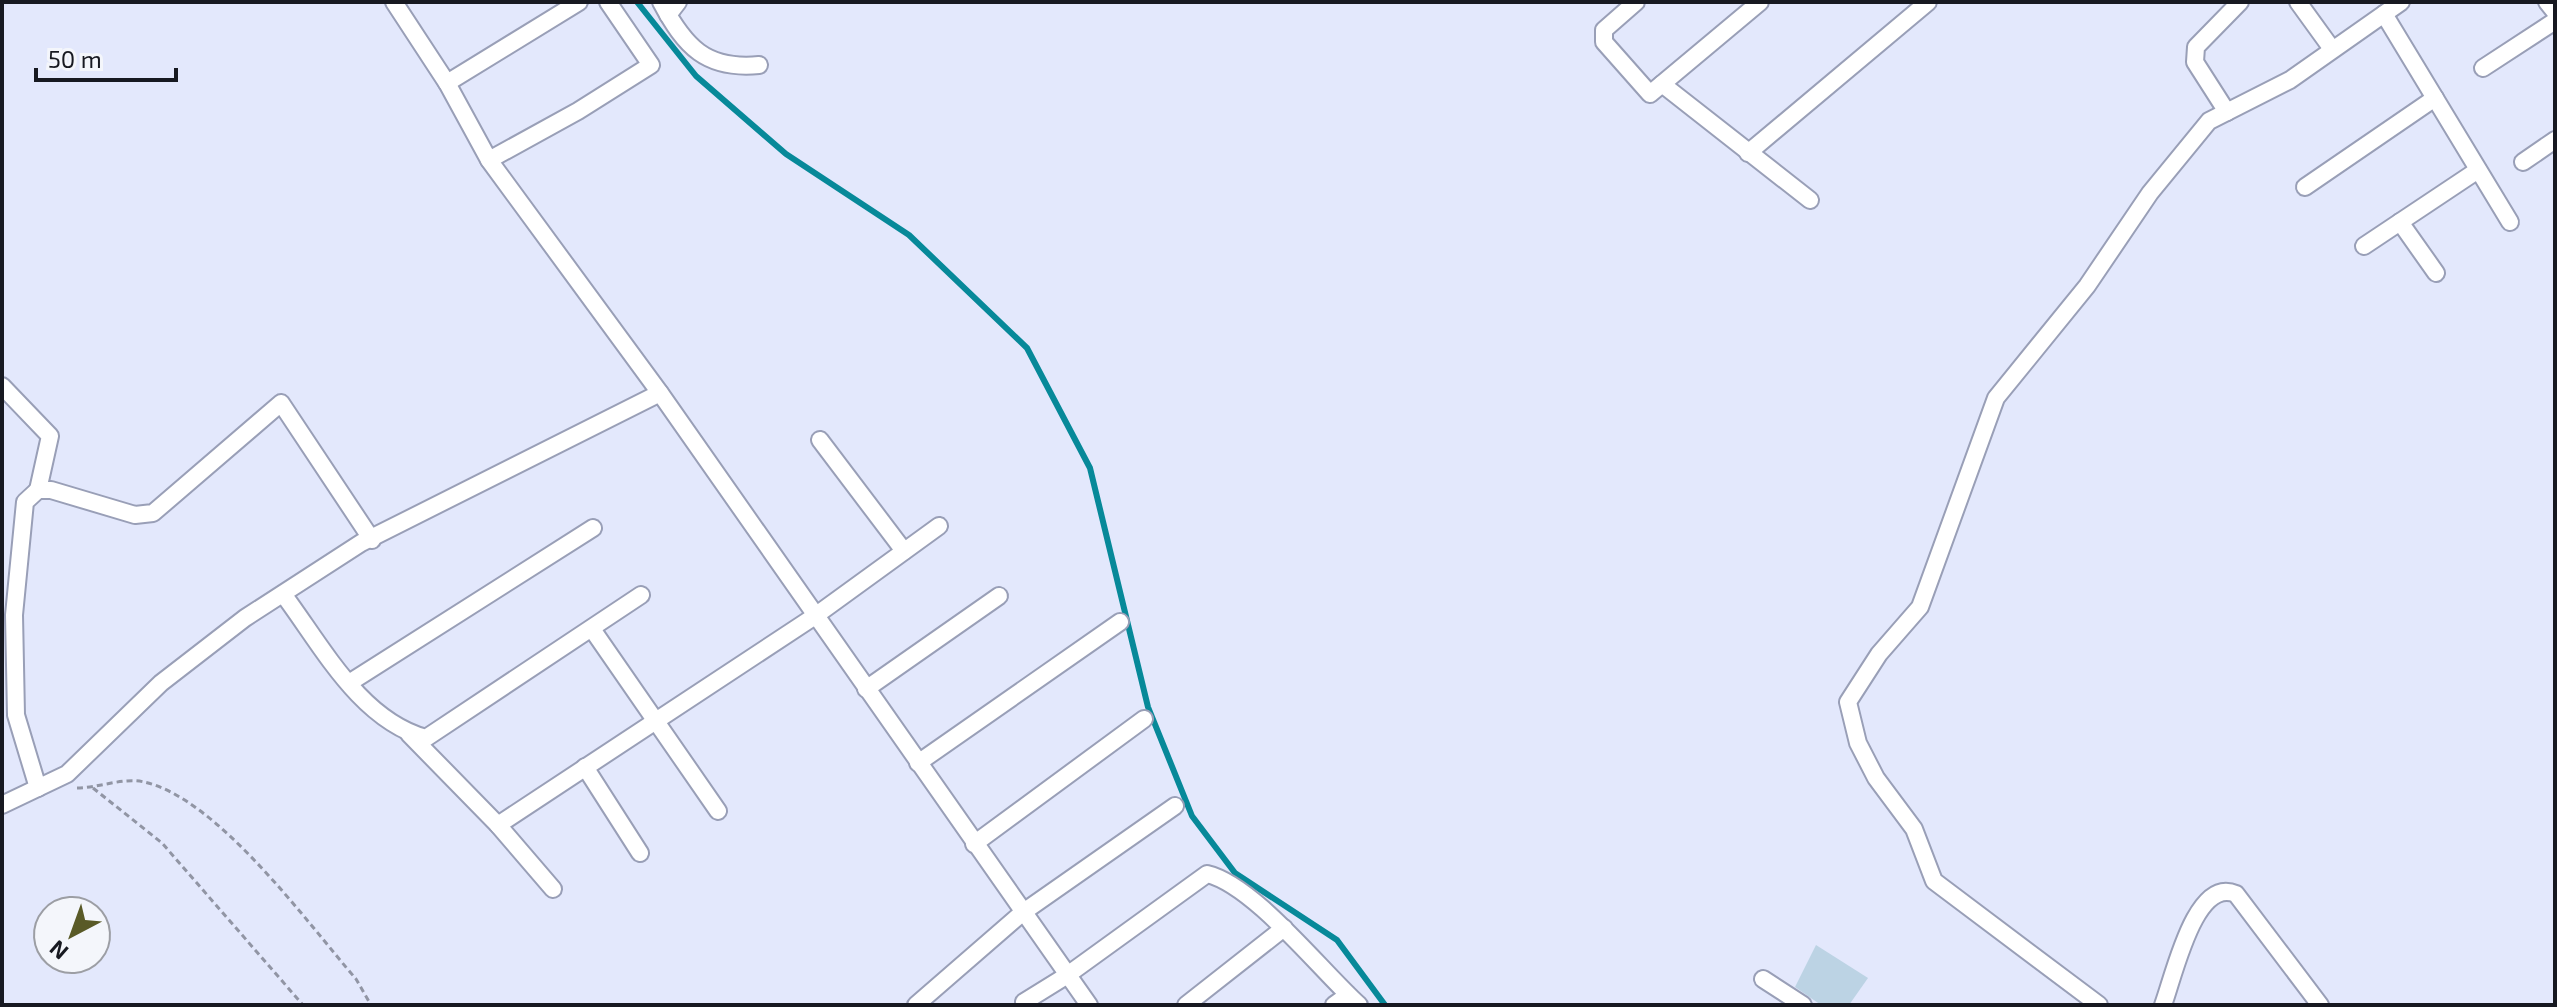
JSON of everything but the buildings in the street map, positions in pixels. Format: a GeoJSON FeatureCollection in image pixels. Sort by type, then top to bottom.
{"type":"FeatureCollection","features":[{"type":"Feature","properties":{"kind":"street"},"geometry":{"type":"LineString","coordinates":[[394,2],[447,83],[489,160],[660,393],[1089,1005]]}},
{"type":"Feature","properties":{"kind":"street"},"geometry":{"type":"LineString","coordinates":[[447,83],[579,2]]}},
{"type":"Feature","properties":{"kind":"street"},"geometry":{"type":"LineString","coordinates":[[489,160],[578,111],[651,65],[608,2]]}},
{"type":"Feature","properties":{"kind":"street"},"geometry":{"type":"LineString","coordinates":[[1636,2],[1604,30],[1604,42],[1650,94],[1760,2]]}},
{"type":"Feature","properties":{"kind":"street"},"geometry":{"type":"LineString","coordinates":[[1748,153],[1928,2]]}},
{"type":"Feature","properties":{"kind":"street"},"geometry":{"type":"LineString","coordinates":[[2227,112],[2195,62],[2196,47],[2240,2]]}},
{"type":"Feature","properties":{"kind":"street"},"geometry":{"type":"LineString","coordinates":[[2298,2],[2332,49]]}},
{"type":"Feature","properties":{"kind":"street"},"geometry":{"type":"LineString","coordinates":[[2099,1005],[1934,881],[1914,829],[1876,778],[1858,743],[1848,702],[1879,654],[1920,607],[1996,398],[2087,286],[2150,193],[2209,121],[2290,80],[2400,2]]}},
{"type":"Feature","properties":{"kind":"street"},"geometry":{"type":"LineString","coordinates":[[2547,2],[2555,12]]}},
{"type":"Feature","properties":{"kind":"street"},"geometry":{"type":"LineString","coordinates":[[669,6],[700,56],[731,68],[759,65]]}},
{"type":"Feature","properties":{"kind":"street"},"geometry":{"type":"LineString","coordinates":[[2384,14],[2510,222]]}},
{"type":"Feature","properties":{"kind":"street"},"geometry":{"type":"LineString","coordinates":[[2483,68],[2555,21]]}},
{"type":"Feature","properties":{"kind":"street"},"geometry":{"type":"LineString","coordinates":[[1662,84],[1810,200]]}},
{"type":"Feature","properties":{"kind":"street"},"geometry":{"type":"LineString","coordinates":[[2305,187],[2435,98]]}},
{"type":"Feature","properties":{"kind":"street"},"geometry":{"type":"LineString","coordinates":[[2523,162],[2555,140]]}},
{"type":"Feature","properties":{"kind":"street"},"geometry":{"type":"LineString","coordinates":[[2364,246],[2478,170]]}},
{"type":"Feature","properties":{"kind":"street"},"geometry":{"type":"LineString","coordinates":[[2400,222],[2436,273]]}},
{"type":"Feature","properties":{"kind":"street"},"geometry":{"type":"LineString","coordinates":[[2,386],[50,436],[38,490],[25,502],[14,615],[16,715],[38,788]]}},
{"type":"Feature","properties":{"kind":"street"},"geometry":{"type":"LineString","coordinates":[[2,805],[67,774],[161,683],[283,594],[361,543],[660,393]]}},
{"type":"Feature","properties":{"kind":"street"},"geometry":{"type":"LineString","coordinates":[[38,490],[51,490],[135,515],[153,513],[281,403],[372,540]]}},
{"type":"Feature","properties":{"kind":"street"},"geometry":{"type":"LineString","coordinates":[[820,440],[904,551]]}},
{"type":"Feature","properties":{"kind":"street"},"geometry":{"type":"LineString","coordinates":[[498,825],[815,616],[939,526]]}},
{"type":"Feature","properties":{"kind":"street"},"geometry":{"type":"LineString","coordinates":[[349,683],[593,528]]}},
{"type":"Feature","properties":{"kind":"street"},"geometry":{"type":"LineString","coordinates":[[283,594],[349,683],[380,715],[408,733],[498,825],[553,889]]}},
{"type":"Feature","properties":{"kind":"street"},"geometry":{"type":"LineString","coordinates":[[408,733],[426,738],[439,732],[641,595]]}},
{"type":"Feature","properties":{"kind":"street"},"geometry":{"type":"LineString","coordinates":[[866,689],[999,596]]}},
{"type":"Feature","properties":{"kind":"street"},"geometry":{"type":"LineString","coordinates":[[918,763],[1120,622]]}},
{"type":"Feature","properties":{"kind":"street"},"geometry":{"type":"LineString","coordinates":[[592,629],[718,811]]}},
{"type":"Feature","properties":{"kind":"street"},"geometry":{"type":"LineString","coordinates":[[974,844],[1144,719]]}},
{"type":"Feature","properties":{"kind":"street"},"geometry":{"type":"LineString","coordinates":[[585,767],[640,853]]}},
{"type":"Feature","properties":{"kind":"street"},"geometry":{"type":"LineString","coordinates":[[916,1005],[1022,913],[1175,806]]}},
{"type":"Feature","properties":{"kind":"street"},"geometry":{"type":"LineString","coordinates":[[1026,1005],[1024,1002],[1066,976],[1207,874],[1222,877],[1284,928],[1347,1002]]}},
{"type":"Feature","properties":{"kind":"street"},"geometry":{"type":"LineString","coordinates":[[2163,1005],[2200,906],[2215,892],[2226,890],[2236,894],[2320,1005]]}},
{"type":"Feature","properties":{"kind":"street"},"geometry":{"type":"LineString","coordinates":[[1186,1005],[1284,928]]}},
{"type":"Feature","properties":{"kind":"street"},"geometry":{"type":"LineString","coordinates":[[1763,979],[1803,1005]]}},
{"type":"Feature","properties":{"kind":"path"},"geometry":{"type":"LineString","coordinates":[[38,788],[93,788],[140,780],[174,791],[225,829],[356,979],[371,1005]]}},
{"type":"Feature","properties":{"kind":"path"},"geometry":{"type":"LineString","coordinates":[[93,788],[162,843],[303,1005]]}},
{"type":"Feature","properties":{"kind":"waterway"},"geometry":{"type":"LineString","coordinates":[[637,2],[696,76],[786,154],[909,235],[1027,348],[1090,468],[1148,707],[1192,816],[1235,873],[1337,940],[1385,1005]]}}]}
